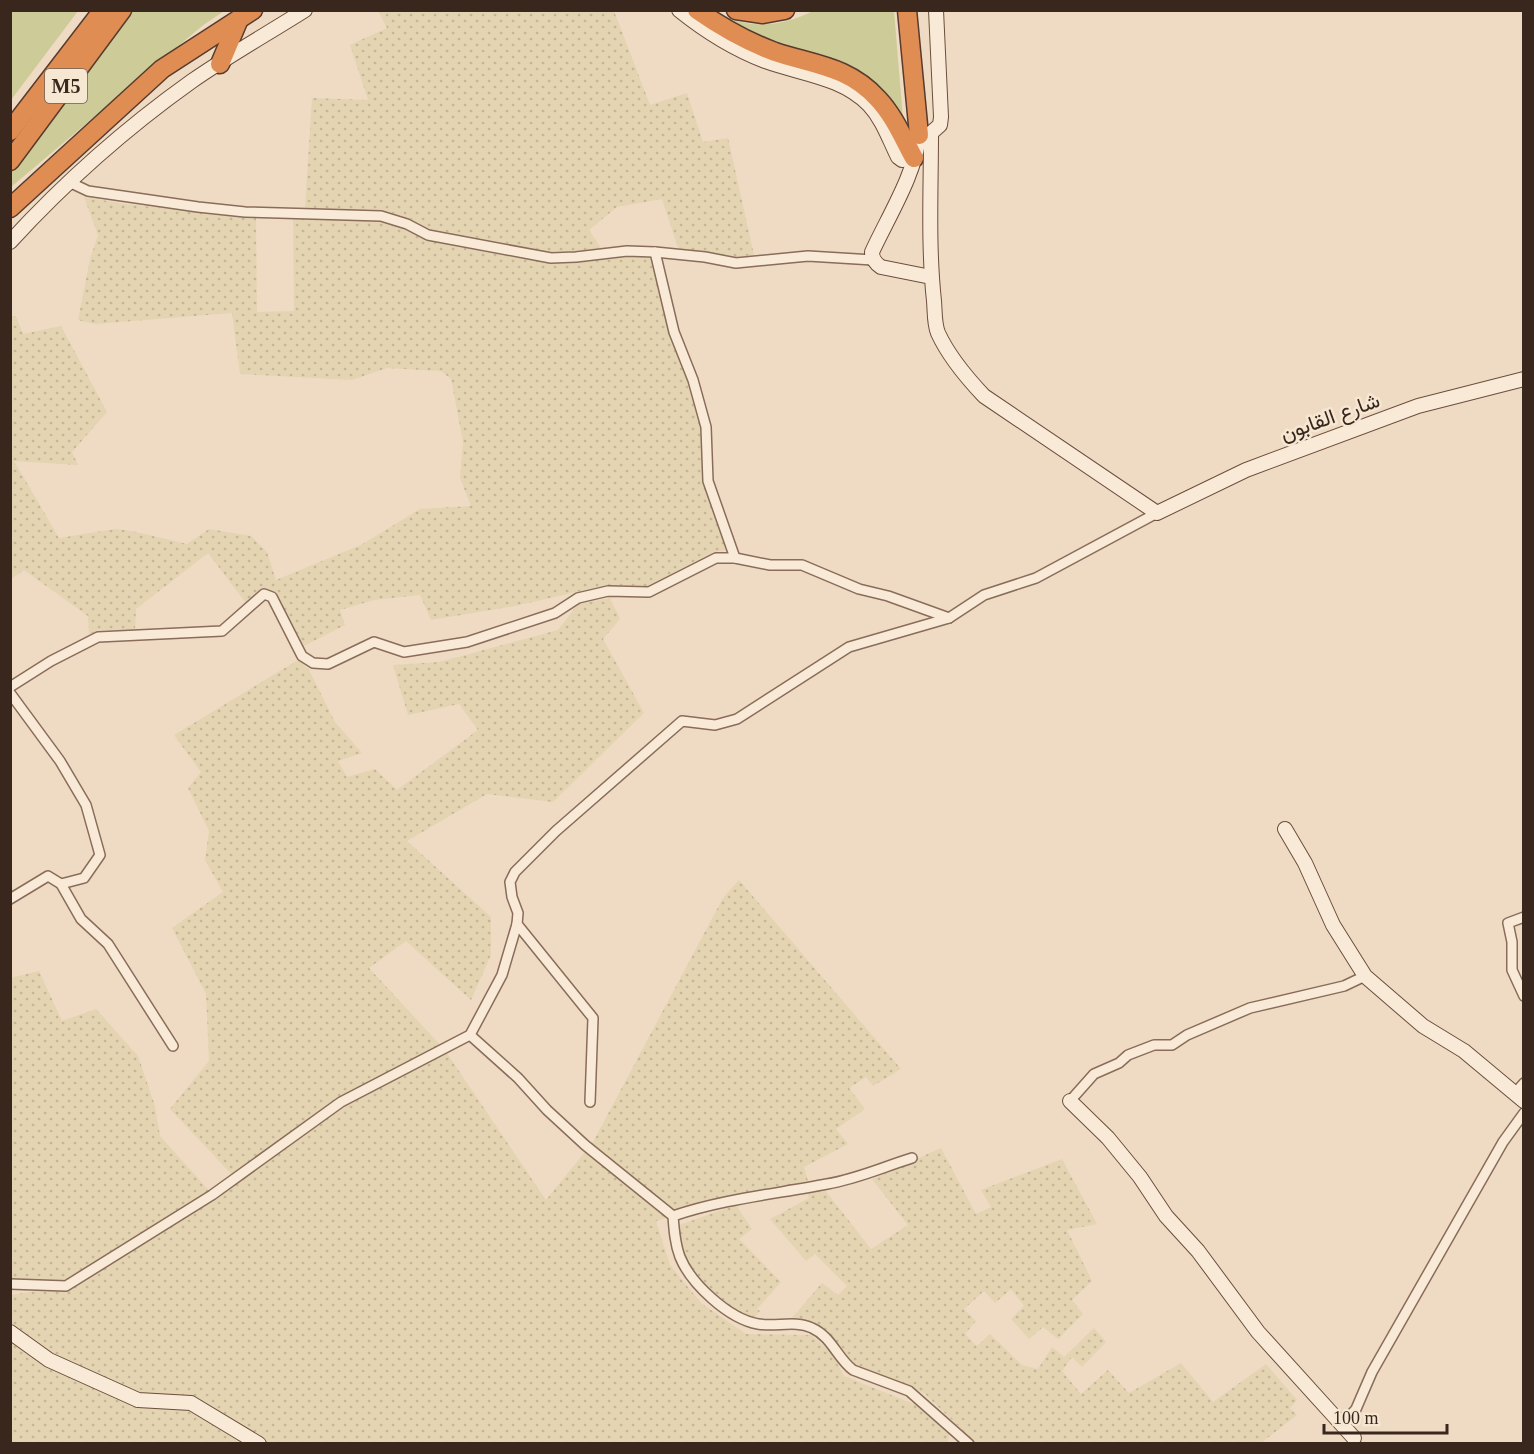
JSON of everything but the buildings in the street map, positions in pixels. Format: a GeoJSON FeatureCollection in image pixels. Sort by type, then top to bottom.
{"type":"FeatureCollection","features":[{"type":"Feature","properties":{"kind":"highway","name":"M5"},"geometry":{"type":"LineString","coordinates":[[10,131],[103,10]]}},
{"type":"Feature","properties":{"kind":"highway","name":"M5"},"geometry":{"type":"LineString","coordinates":[[10,161],[122,10]]}},
{"type":"Feature","properties":{"kind":"highway"},"geometry":{"type":"LineString","coordinates":[[697,10],[759,45],[787,56],[834,69],[855,79],[886,108],[914,158]]}},
{"type":"Feature","properties":{"kind":"highway"},"geometry":{"type":"LineString","coordinates":[[736,10],[763,14],[785,10]]}},
{"type":"Feature","properties":{"kind":"highway"},"geometry":{"type":"LineString","coordinates":[[907,10],[925,134]]}},
{"type":"Feature","properties":{"kind":"highway"},"geometry":{"type":"LineString","coordinates":[[918,10],[925,134]]}},
{"type":"Feature","properties":{"kind":"highway"},"geometry":{"type":"LineString","coordinates":[[220,64],[246,15]]}},
{"type":"Feature","properties":{"kind":"highway"},"geometry":{"type":"LineString","coordinates":[[10,208],[162,69],[246,15]]}},
{"type":"Feature","properties":{"kind":"street"},"geometry":{"type":"LineString","coordinates":[[10,242],[69,182],[111,144],[192,81],[304,10]]}},
{"type":"Feature","properties":{"kind":"street"},"geometry":{"type":"LineString","coordinates":[[679,10],[718,38],[749,54],[788,69],[830,80],[851,90],[877,114],[898,157],[902,160],[914,158]]}},
{"type":"Feature","properties":{"kind":"street"},"geometry":{"type":"LineString","coordinates":[[931,277],[880,267],[873,260],[872,252],[906,181],[925,134],[938,129],[941,117],[936,10]]}},
{"type":"Feature","properties":{"kind":"street"},"geometry":{"type":"LineString","coordinates":[[10,1284],[66,1286],[212,1195],[341,1102],[470,1035],[502,975],[517,924],[518,913],[512,897],[510,882],[515,872],[556,831],[682,721],[715,725],[737,719],[849,647],[949,618],[984,595],[1036,578],[1157,513],[984,396],[949,354],[937,330],[931,277],[931,175],[925,134]]}},
{"type":"Feature","properties":{"kind":"street"},"geometry":{"type":"LineString","coordinates":[[906,181],[916,185],[924,182],[931,175]]}},
{"type":"Feature","properties":{"kind":"street"},"geometry":{"type":"LineString","coordinates":[[69,182],[88,191],[198,207],[245,212],[381,216],[407,224],[428,235],[551,258],[655,252],[736,263],[808,255],[873,260]]}},
{"type":"Feature","properties":{"kind":"street"},"geometry":{"type":"LineString","coordinates":[[655,252],[674,332],[693,380],[706,427],[708,481],[735,558]]}},
{"type":"Feature","properties":{"kind":"street","name":"شارع القابون"},"geometry":{"type":"LineString","coordinates":[[1157,513],[1246,470],[1418,406],[1524,379]]}},
{"type":"Feature","properties":{"kind":"street"},"geometry":{"type":"LineString","coordinates":[[10,687],[51,661],[98,637],[222,630],[264,594],[272,597],[302,656],[312,663],[328,664],[374,642],[404,652],[467,642],[555,613],[578,598],[608,591],[649,592],[716,558],[735,558],[770,565],[802,565],[859,589],[888,596],[949,618]]}},
{"type":"Feature","properties":{"kind":"street"},"geometry":{"type":"LineString","coordinates":[[10,693],[60,761],[86,805],[100,855],[84,878],[61,884]]}},
{"type":"Feature","properties":{"kind":"street"},"geometry":{"type":"LineString","coordinates":[[1285,829],[1305,863],[1333,925],[1365,976],[1423,1026],[1464,1051],[1521,1093]]}},
{"type":"Feature","properties":{"kind":"street"},"geometry":{"type":"LineString","coordinates":[[10,899],[48,876],[61,884],[81,919],[108,944],[173,1046]]}},
{"type":"Feature","properties":{"kind":"street"},"geometry":{"type":"LineString","coordinates":[[1524,917],[1508,923],[1512,942],[1512,970],[1524,996]]}},
{"type":"Feature","properties":{"kind":"street"},"geometry":{"type":"LineString","coordinates":[[517,924],[593,1018],[590,1102]]}},
{"type":"Feature","properties":{"kind":"street"},"geometry":{"type":"LineString","coordinates":[[1354,1438],[1258,1332],[1198,1251],[1166,1216],[1140,1177],[1108,1138],[1070,1101],[1094,1074],[1119,1063],[1128,1055],[1154,1045],[1172,1045],[1187,1035],[1250,1008],[1344,986],[1365,976]]}},
{"type":"Feature","properties":{"kind":"street"},"geometry":{"type":"LineString","coordinates":[[470,1035],[518,1078],[547,1110],[585,1145],[673,1216],[676,1245],[687,1269],[693,1279],[725,1309],[745,1321],[756,1324],[805,1325],[814,1328],[826,1336],[846,1365],[853,1370],[909,1391],[969,1443]]}},
{"type":"Feature","properties":{"kind":"street"},"geometry":{"type":"LineString","coordinates":[[1343,1424],[1356,1409],[1372,1372],[1503,1142],[1524,1113]]}},
{"type":"Feature","properties":{"kind":"street"},"geometry":{"type":"LineString","coordinates":[[673,1216],[725,1201],[862,1177],[912,1158]]}},
{"type":"Feature","properties":{"kind":"street"},"geometry":{"type":"LineString","coordinates":[[10,1332],[49,1360],[138,1400],[191,1403],[259,1443]]}},
{"type":"Feature","properties":{"kind":"shaded area"},"geometry":{"type":"Polygon","coordinates":[[[10,11],[78,11],[11,100],[10,11]]]}},
{"type":"Feature","properties":{"kind":"shaded area"},"geometry":{"type":"Polygon","coordinates":[[[130,11],[224,11],[202,26],[11,187],[10,172],[130,11]]]}},
{"type":"Feature","properties":{"kind":"shaded area"},"geometry":{"type":"Polygon","coordinates":[[[378,11],[614,11],[650,105],[687,93],[703,142],[728,138],[754,255],[736,257],[678,248],[662,199],[617,207],[589,230],[601,248],[551,252],[430,229],[409,218],[382,210],[305,208],[312,98],[368,100],[350,45],[387,28],[378,11]]]}},
{"type":"Feature","properties":{"kind":"shaded area"},"geometry":{"type":"Polygon","coordinates":[[[813,11],[894,11],[905,143],[887,107],[778,53],[716,15],[742,22],[765,24],[788,21],[813,11]]]}},
{"type":"Feature","properties":{"kind":"shaded area"},"geometry":{"type":"Polygon","coordinates":[[[84,197],[126,204],[256,218],[257,312],[294,311],[293,217],[380,222],[405,229],[426,240],[550,263],[652,257],[702,428],[705,482],[728,550],[713,552],[647,586],[607,585],[515,606],[431,620],[420,595],[374,600],[340,610],[345,625],[304,646],[275,592],[262,588],[246,603],[208,553],[136,609],[135,630],[98,630],[89,635],[88,616],[24,570],[11,579],[10,316],[16,316],[23,334],[61,326],[107,412],[72,452],[78,465],[14,461],[59,538],[115,529],[187,544],[209,529],[251,536],[267,552],[276,580],[361,545],[420,509],[471,506],[460,478],[463,442],[451,379],[441,371],[387,368],[352,380],[240,374],[232,313],[95,324],[78,320],[90,259],[98,235],[84,197]]]}},
{"type":"Feature","properties":{"kind":"shaded area"},"geometry":{"type":"Polygon","coordinates":[[[610,598],[620,619],[603,639],[644,713],[553,802],[487,794],[407,841],[491,917],[491,955],[471,1000],[406,941],[369,968],[444,1049],[546,1200],[593,1142],[723,898],[739,880],[901,1069],[873,1086],[866,1077],[849,1088],[865,1109],[836,1129],[848,1144],[804,1167],[808,1181],[656,1221],[670,1265],[701,1303],[746,1334],[811,1335],[831,1352],[844,1376],[916,1405],[949,1434],[948,1443],[11,1443],[11,1295],[62,1287],[11,1284],[10,978],[39,971],[62,1021],[96,1009],[138,1056],[155,1106],[160,1136],[212,1194],[235,1178],[170,1109],[209,1061],[206,994],[172,928],[223,892],[205,860],[209,831],[188,788],[201,772],[174,735],[298,660],[309,670],[335,722],[362,753],[338,761],[347,777],[375,769],[397,790],[478,730],[459,704],[408,715],[393,665],[439,662],[558,630],[578,604],[610,598]]]}},
{"type":"Feature","properties":{"kind":"shaded area"},"geometry":{"type":"Polygon","coordinates":[[[941,1148],[976,1214],[991,1207],[981,1190],[1062,1159],[1097,1224],[1067,1230],[1092,1281],[1072,1300],[1083,1314],[1058,1339],[1043,1327],[1029,1339],[1011,1319],[1024,1306],[1011,1289],[995,1303],[984,1291],[964,1309],[976,1321],[965,1334],[977,1346],[990,1334],[1022,1365],[1038,1369],[1052,1347],[1064,1357],[1094,1328],[1106,1342],[1082,1367],[1072,1357],[1062,1371],[1081,1394],[1108,1370],[1129,1393],[1181,1363],[1213,1402],[1266,1364],[1297,1400],[1290,1408],[1297,1415],[1261,1443],[976,1443],[925,1394],[901,1382],[857,1366],[823,1330],[812,1322],[791,1319],[822,1283],[838,1295],[847,1286],[815,1254],[806,1261],[770,1219],[809,1198],[807,1192],[824,1189],[871,1249],[908,1225],[872,1179],[941,1148]]]}},
{"type":"Feature","properties":{"kind":"shaded area"},"geometry":{"type":"Polygon","coordinates":[[[736,1205],[752,1229],[739,1239],[781,1282],[757,1309],[760,1311],[753,1319],[738,1314],[705,1287],[690,1268],[680,1244],[679,1225],[736,1205]]]}}]}
